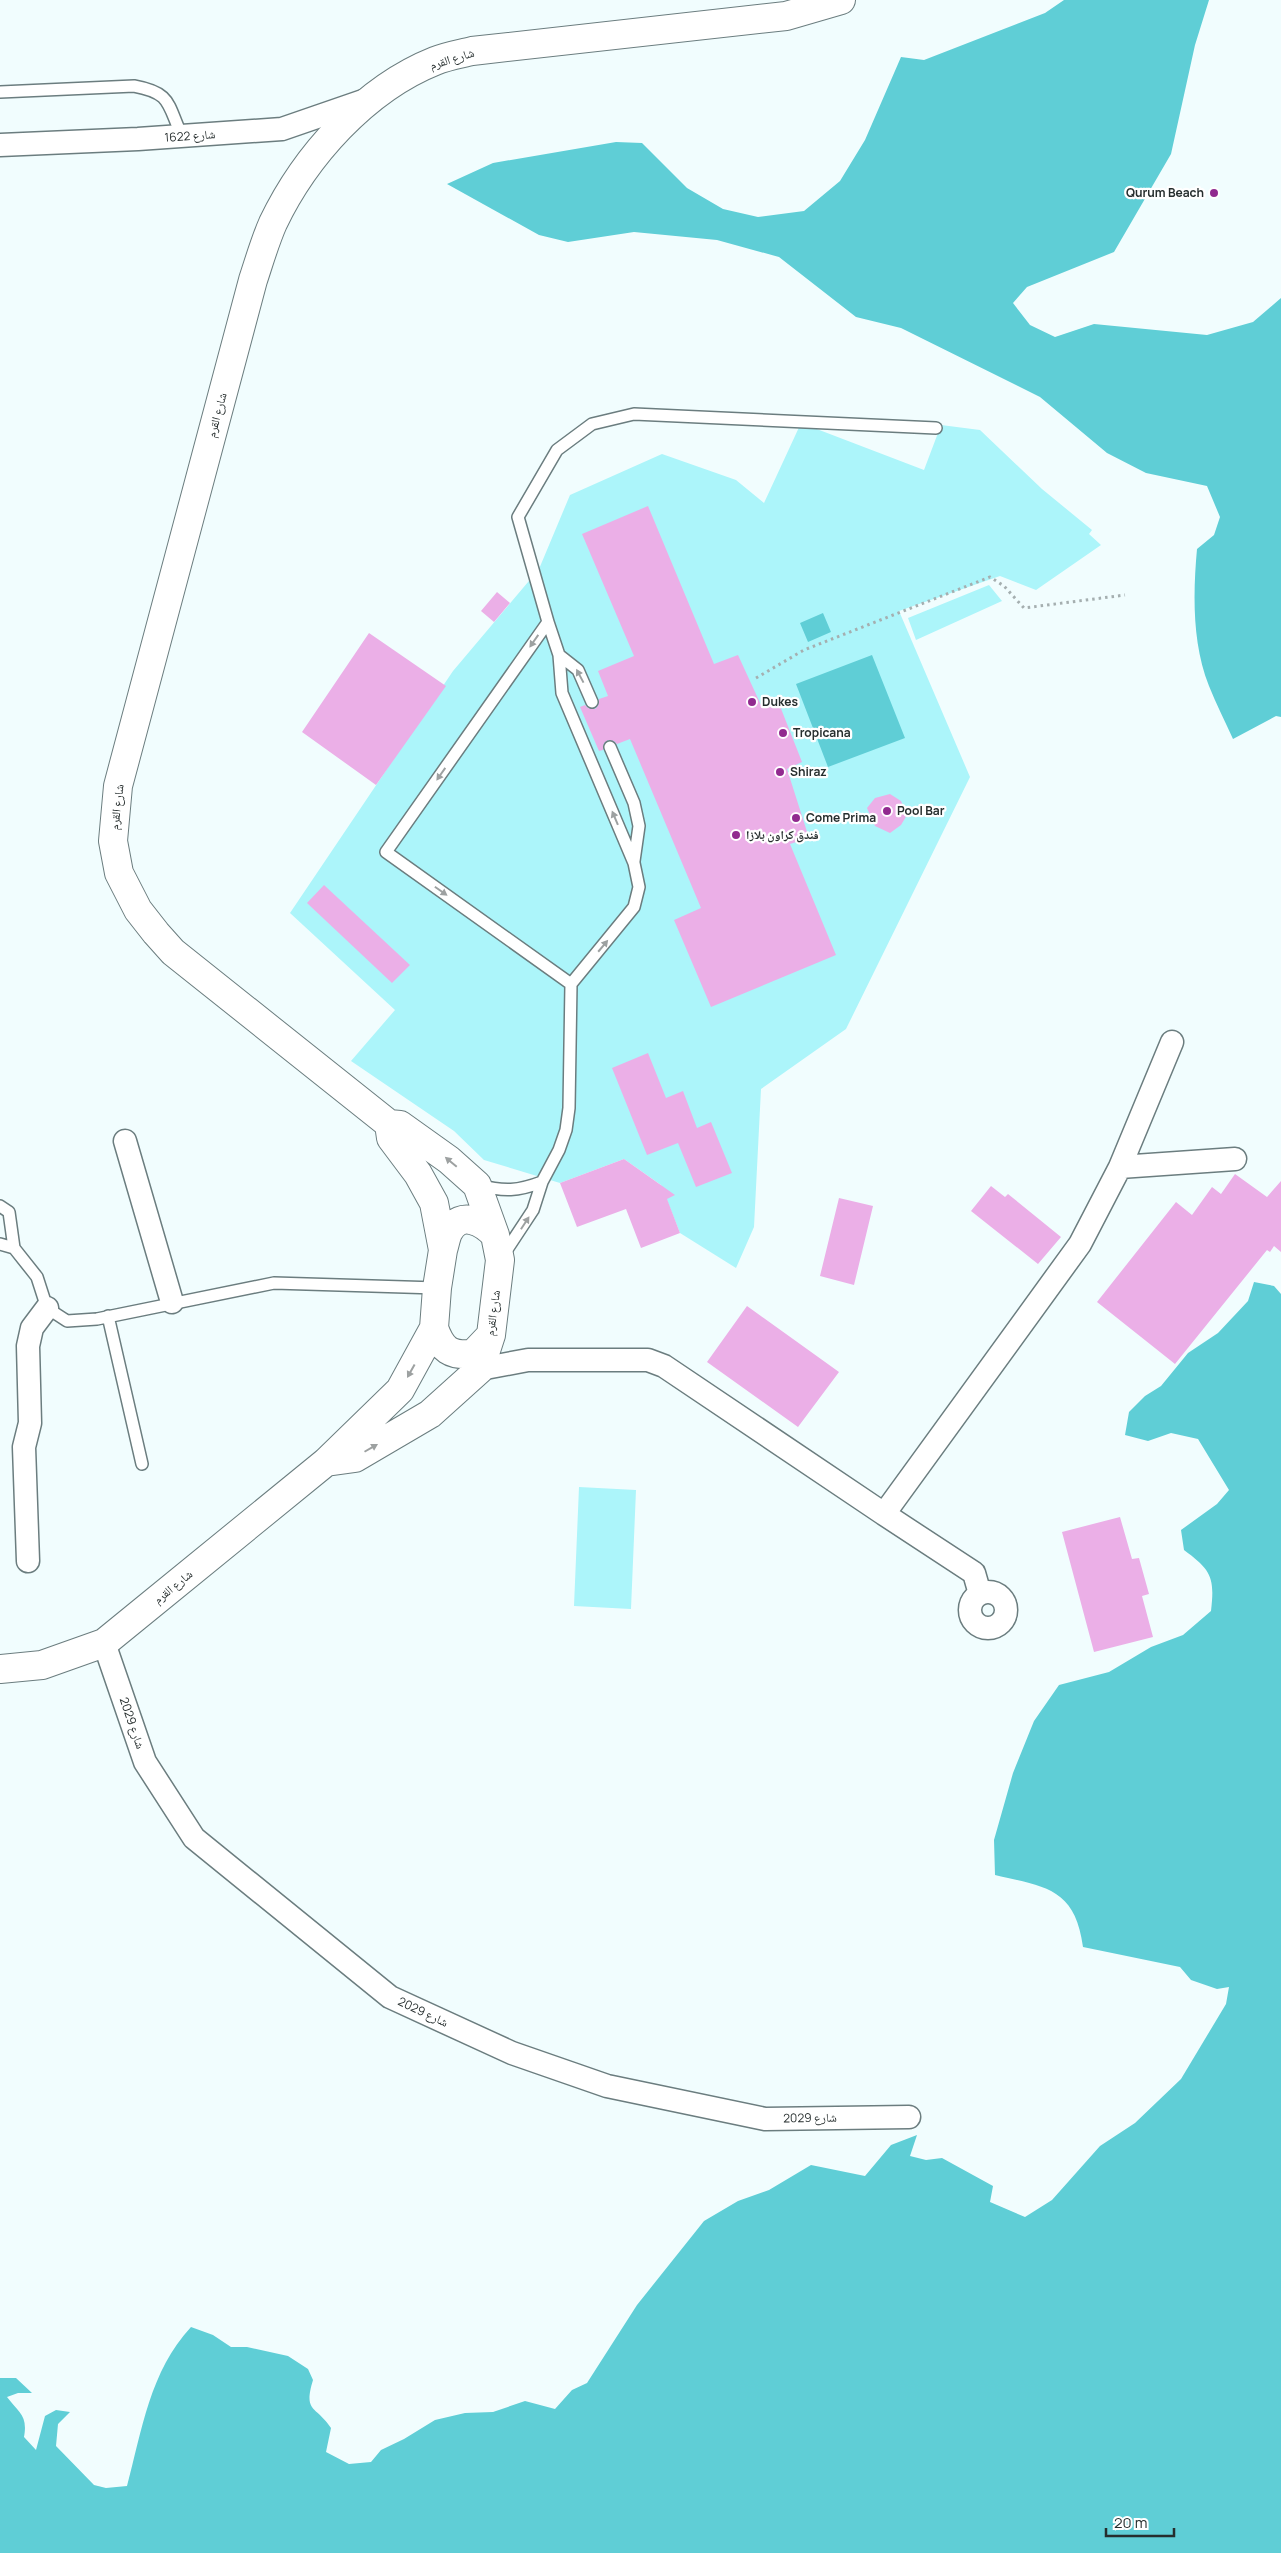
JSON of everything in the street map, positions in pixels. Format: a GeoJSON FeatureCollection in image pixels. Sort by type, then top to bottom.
{"type":"FeatureCollection","features":[{"type":"Feature","properties":{"kind":"street","name":"شارع القرم"},"geometry":{"type":"LineString","coordinates":[[326,1462],[355,1458],[430,1414],[480,1368],[491,1335],[498,1248],[477,1185],[450,1160],[400,1125],[389,1124],[173,952],[138,910],[119,873],[113,841],[118,786],[253,280],[273,223],[294,186],[322,147],[344,122],[402,78],[435,61],[472,51],[786,16],[841,0]]}},
{"type":"Feature","properties":{"kind":"street","name":"1622 شارع"},"geometry":{"type":"LineString","coordinates":[[0,145],[282,129],[374,98]]}},
{"type":"Feature","properties":{"kind":"street"},"geometry":{"type":"LineString","coordinates":[[884,1514],[1080,1244],[1120,1167],[1172,1042]]}},
{"type":"Feature","properties":{"kind":"street","name":"شارع القرم"},"geometry":{"type":"LineString","coordinates":[[0,1669],[42,1665],[104,1643],[326,1462],[400,1390],[434,1328],[437,1288],[443,1250],[434,1203],[418,1174],[391,1138],[389,1124]]}},
{"type":"Feature","properties":{"kind":"street"},"geometry":{"type":"LineString","coordinates":[[125,1141],[172,1302]]}},
{"type":"Feature","properties":{"kind":"street"},"geometry":{"type":"LineString","coordinates":[[1120,1167],[1235,1159]]}},
{"type":"Feature","properties":{"kind":"street"},"geometry":{"type":"LineString","coordinates":[[443,1250],[450,1230],[459,1221],[472,1219],[485,1224],[498,1248]]}},
{"type":"Feature","properties":{"kind":"street"},"geometry":{"type":"LineString","coordinates":[[28,1561],[24,1447],[30,1423],[28,1346],[32,1328],[47,1308]]}},
{"type":"Feature","properties":{"kind":"street"},"geometry":{"type":"LineString","coordinates":[[434,1328],[440,1344],[452,1353],[462,1355],[473,1354],[491,1335]]}},
{"type":"Feature","properties":{"kind":"street"},"geometry":{"type":"LineString","coordinates":[[480,1368],[528,1360],[648,1360],[664,1366],[974,1573],[980,1594]]}},
{"type":"Feature","properties":{"kind":"street","name":"2029 شارع"},"geometry":{"type":"LineString","coordinates":[[104,1643],[145,1762],[194,1838],[390,1997],[512,2052],[607,2086],[765,2119],[909,2117]]}},
{"type":"Feature","properties":{"kind":"lane"},"geometry":{"type":"LineString","coordinates":[[0,92],[134,86],[153,90],[164,96],[182,136]]}},
{"type":"Feature","properties":{"kind":"lane"},"geometry":{"type":"LineString","coordinates":[[498,1248],[533,1210],[542,1182],[559,1150],[566,1130],[569,1108],[571,984],[634,907],[639,887],[634,863],[562,693],[559,655],[518,517],[557,450],[592,424],[634,414],[936,428]]}},
{"type":"Feature","properties":{"kind":"lane"},"geometry":{"type":"LineString","coordinates":[[548,622],[386,852],[571,984]]}},
{"type":"Feature","properties":{"kind":"lane"},"geometry":{"type":"LineString","coordinates":[[559,655],[578,670],[592,702]]}},
{"type":"Feature","properties":{"kind":"lane"},"geometry":{"type":"LineString","coordinates":[[610,747],[634,803],[639,826],[634,863]]}},
{"type":"Feature","properties":{"kind":"lane"},"geometry":{"type":"LineString","coordinates":[[477,1185],[501,1192],[526,1188],[542,1182]]}},
{"type":"Feature","properties":{"kind":"lane"},"geometry":{"type":"LineString","coordinates":[[0,1206],[9,1212],[14,1248],[37,1277],[47,1308],[67,1321],[108,1316],[274,1283],[437,1288]]}},
{"type":"Feature","properties":{"kind":"lane"},"geometry":{"type":"LineString","coordinates":[[0,1244],[14,1248]]}},
{"type":"Feature","properties":{"kind":"lane"},"geometry":{"type":"LineString","coordinates":[[108,1316],[142,1464]]}},
{"type":"Feature","properties":{"kind":"path"},"geometry":{"type":"LineString","coordinates":[[756,678],[804,650],[990,577],[1004,586],[1024,608],[1124,595]]}},
{"type":"Feature","properties":{"kind":"shaded area"},"geometry":{"type":"Polygon","coordinates":[[[1064,0],[1209,0],[1195,45],[1171,154],[1114,252],[1027,287],[1013,303],[1030,325],[1055,337],[1094,324],[1207,335],[1253,322],[1281,298],[1281,717],[1276,716],[1233,739],[1203,670],[1195,618],[1197,549],[1214,535],[1220,517],[1207,486],[1146,473],[1107,453],[1040,397],[901,328],[856,317],[779,257],[717,240],[634,232],[568,242],[539,235],[447,184],[493,163],[616,142],[642,143],[687,188],[723,209],[758,217],[804,211],[840,181],[865,140],[901,57],[924,60],[1045,13],[1064,0]]]}},
{"type":"Feature","properties":{"kind":"shaded area"},"geometry":{"type":"Polygon","coordinates":[[[801,423],[924,470],[941,425],[980,430],[1042,489],[1092,530],[1089,534],[1101,545],[1036,590],[1000,576],[899,611],[970,777],[846,1029],[761,1089],[754,1227],[736,1268],[680,1233],[661,1185],[624,1159],[560,1183],[484,1160],[454,1131],[351,1061],[395,1010],[290,913],[453,671],[539,569],[570,495],[662,454],[736,480],[764,503],[801,423]]]}},
{"type":"Feature","properties":{"kind":"shaded area"},"geometry":{"type":"Polygon","coordinates":[[[989,585],[1002,601],[916,640],[908,618],[989,585]]]}},
{"type":"Feature","properties":{"kind":"shaded area"},"geometry":{"type":"Polygon","coordinates":[[[823,613],[831,632],[808,642],[800,623],[823,613]]]}},
{"type":"Feature","properties":{"kind":"shaded area"},"geometry":{"type":"Polygon","coordinates":[[[872,655],[905,738],[828,767],[796,684],[872,655]]]}},
{"type":"Feature","properties":{"kind":"shaded area"},"geometry":{"type":"Polygon","coordinates":[[[1254,1282],[1274,1286],[1281,1294],[1281,2553],[0,2553],[0,2378],[16,2378],[32,2393],[18,2393],[7,2397],[24,2419],[24,2437],[36,2450],[45,2416],[56,2410],[70,2412],[58,2424],[56,2446],[94,2485],[106,2488],[127,2486],[149,2402],[157,2382],[177,2344],[191,2327],[213,2335],[231,2347],[247,2347],[288,2356],[308,2369],[313,2380],[309,2398],[310,2404],[331,2428],[326,2452],[349,2464],[371,2462],[381,2450],[404,2439],[435,2420],[465,2413],[493,2412],[525,2401],[555,2409],[572,2390],[587,2383],[637,2305],[704,2221],[738,2201],[769,2190],[811,2165],[865,2176],[891,2145],[917,2135],[910,2156],[926,2160],[942,2158],[993,2186],[990,2202],[1025,2217],[1052,2200],[1100,2146],[1135,2123],[1181,2079],[1226,2004],[1229,1987],[1217,1989],[1191,1980],[1180,1967],[1083,1947],[1079,1927],[1073,1912],[1065,1901],[1042,1887],[995,1875],[994,1840],[1013,1773],[1034,1721],[1059,1685],[1109,1672],[1151,1647],[1183,1635],[1211,1611],[1212,1590],[1209,1575],[1200,1563],[1184,1550],[1181,1530],[1217,1504],[1229,1490],[1198,1439],[1171,1433],[1148,1441],[1125,1435],[1129,1412],[1145,1396],[1161,1386],[1188,1353],[1218,1333],[1248,1301],[1254,1282]]]}},
{"type":"Feature","properties":{"kind":"shaded area"},"geometry":{"type":"Polygon","coordinates":[[[579,1487],[636,1490],[631,1609],[574,1606],[579,1487]]]}},
{"type":"Feature","properties":{"kind":"building"},"geometry":{"type":"Polygon","coordinates":[[[648,506],[714,664],[738,655],[761,705],[778,701],[802,762],[787,769],[809,838],[790,844],[836,955],[711,1007],[674,920],[701,908],[630,739],[617,744],[614,741],[608,740],[604,743],[603,750],[599,751],[580,707],[585,705],[588,708],[595,709],[598,706],[599,699],[608,696],[598,671],[634,656],[582,534],[648,506]]]}},
{"type":"Feature","properties":{"kind":"building"},"geometry":{"type":"Polygon","coordinates":[[[497,592],[510,603],[494,622],[481,611],[497,592]]]}},
{"type":"Feature","properties":{"kind":"building"},"geometry":{"type":"Polygon","coordinates":[[[369,633],[446,686],[376,785],[302,732],[369,633]]]}},
{"type":"Feature","properties":{"kind":"building","name":"Pool Bar"},"geometry":{"type":"Polygon","coordinates":[[[890,794],[901,801],[907,815],[901,825],[890,833],[875,826],[867,808],[875,798],[890,794]]]}},
{"type":"Feature","properties":{"kind":"building"},"geometry":{"type":"Polygon","coordinates":[[[324,885],[410,965],[392,983],[307,903],[324,885]]]}},
{"type":"Feature","properties":{"kind":"building"},"geometry":{"type":"Polygon","coordinates":[[[648,1053],[666,1098],[683,1091],[697,1128],[711,1122],[732,1173],[696,1187],[678,1143],[647,1155],[612,1068],[648,1053]]]}},
{"type":"Feature","properties":{"kind":"building"},"geometry":{"type":"Polygon","coordinates":[[[624,1159],[675,1195],[667,1199],[680,1233],[641,1248],[626,1209],[577,1227],[560,1183],[624,1159]]]}},
{"type":"Feature","properties":{"kind":"building"},"geometry":{"type":"Polygon","coordinates":[[[1235,1174],[1267,1197],[1281,1181],[1281,1252],[1274,1246],[1270,1252],[1267,1250],[1175,1364],[1097,1302],[1176,1202],[1192,1215],[1212,1187],[1221,1194],[1235,1174]]]}},
{"type":"Feature","properties":{"kind":"building"},"geometry":{"type":"Polygon","coordinates":[[[991,1186],[1005,1197],[1008,1194],[1061,1237],[1038,1264],[971,1211],[991,1186]]]}},
{"type":"Feature","properties":{"kind":"building"},"geometry":{"type":"Polygon","coordinates":[[[839,1198],[873,1206],[854,1285],[820,1276],[839,1198]]]}},
{"type":"Feature","properties":{"kind":"building"},"geometry":{"type":"Polygon","coordinates":[[[747,1306],[839,1372],[798,1427],[707,1362],[747,1306]]]}},
{"type":"Feature","properties":{"kind":"building"},"geometry":{"type":"Polygon","coordinates":[[[1120,1517],[1132,1559],[1139,1558],[1149,1594],[1142,1596],[1153,1637],[1094,1652],[1062,1532],[1120,1517]]]}},
{"type":"Feature","properties":{"kind":"place","name":"Qurum Beach"},"geometry":{"type":"Point","coordinates":[1214,193]}},
{"type":"Feature","properties":{"kind":"place","name":"Dukes"},"geometry":{"type":"Point","coordinates":[752,702]}},
{"type":"Feature","properties":{"kind":"place","name":"Tropicana"},"geometry":{"type":"Point","coordinates":[783,733]}},
{"type":"Feature","properties":{"kind":"place","name":"Shiraz"},"geometry":{"type":"Point","coordinates":[780,772]}},
{"type":"Feature","properties":{"kind":"place","name":"Pool Bar"},"geometry":{"type":"Point","coordinates":[887,811]}},
{"type":"Feature","properties":{"kind":"place","name":"Come Prima"},"geometry":{"type":"Point","coordinates":[796,818]}},
{"type":"Feature","properties":{"kind":"place","name":"فندق كراون بلازا"},"geometry":{"type":"Point","coordinates":[736,835]}}]}
